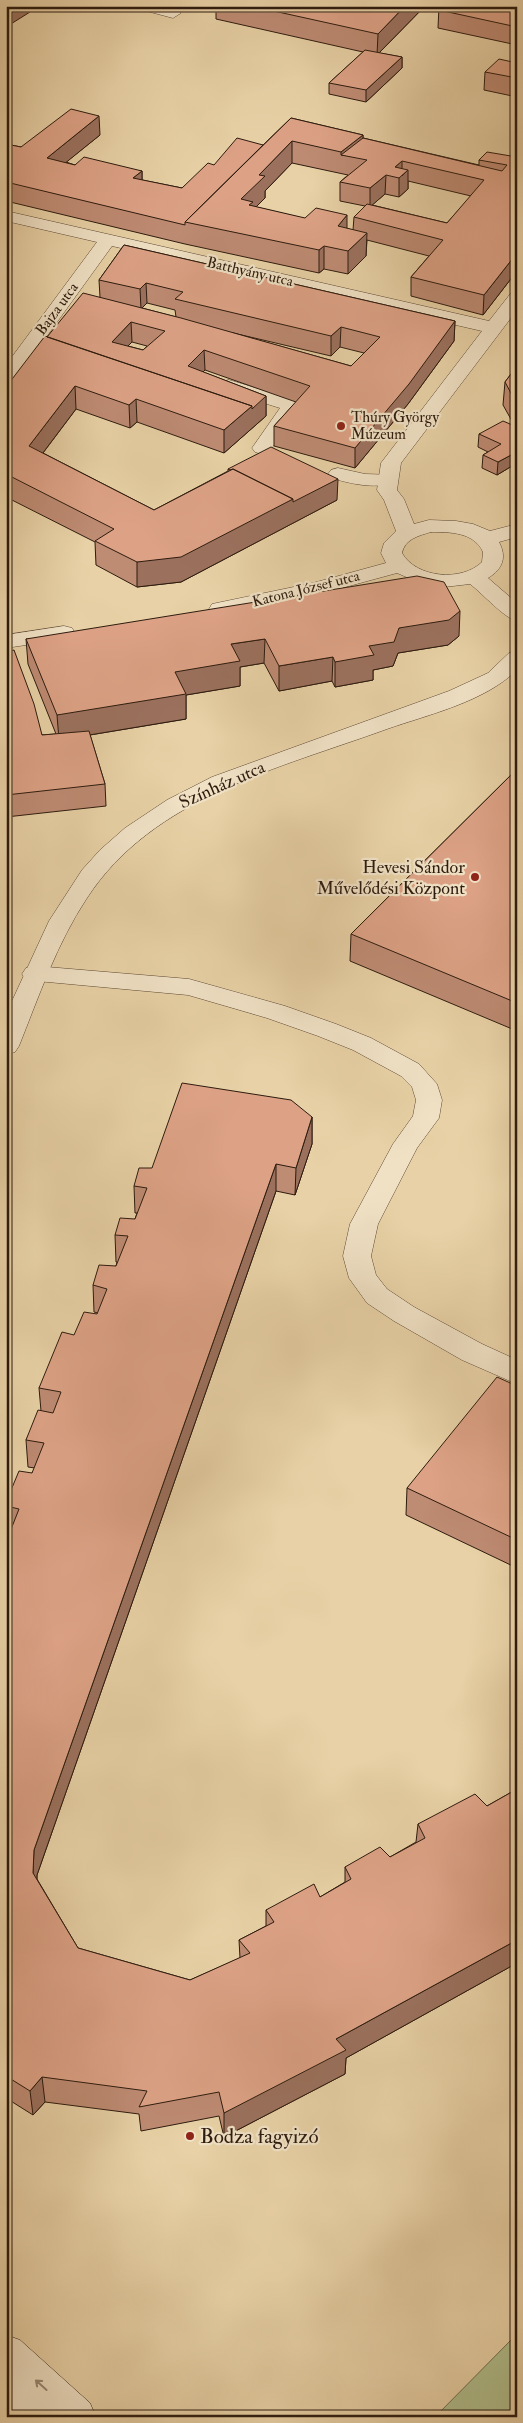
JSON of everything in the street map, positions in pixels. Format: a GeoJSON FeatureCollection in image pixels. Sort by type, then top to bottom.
{"type":"FeatureCollection","features":[{"type":"Feature","properties":{"kind":"street"},"geometry":{"type":"LineString","coordinates":[[144,6],[173,13]]}},
{"type":"Feature","properties":{"kind":"street","name":"Batthyány utca"},"geometry":{"type":"LineString","coordinates":[[6,216],[493,328]]}},
{"type":"Feature","properties":{"kind":"street","name":"Bajza utca"},"geometry":{"type":"LineString","coordinates":[[6,379],[108,239]]}},
{"type":"Feature","properties":{"kind":"street"},"geometry":{"type":"LineString","coordinates":[[407,533],[394,499],[387,490],[391,463],[517,297]]}},
{"type":"Feature","properties":{"kind":"street"},"geometry":{"type":"LineString","coordinates":[[211,381],[292,405],[262,448]]}},
{"type":"Feature","properties":{"kind":"street"},"geometry":{"type":"LineString","coordinates":[[338,474],[365,480],[388,479]]}},
{"type":"Feature","properties":{"kind":"street"},"geometry":{"type":"LineString","coordinates":[[429,526],[454,527],[476,533],[486,540],[493,547],[494,556],[492,564],[473,577],[440,581],[423,578],[408,573],[398,566],[392,557],[392,548],[397,540],[407,533],[429,526]]}},
{"type":"Feature","properties":{"kind":"street"},"geometry":{"type":"LineString","coordinates":[[486,540],[517,530]]}},
{"type":"Feature","properties":{"kind":"street","name":"Katona József utca"},"geometry":{"type":"LineString","coordinates":[[197,612],[316,589],[398,566]]}},
{"type":"Feature","properties":{"kind":"street"},"geometry":{"type":"LineString","coordinates":[[473,577],[492,590],[517,615]]}},
{"type":"Feature","properties":{"kind":"street"},"geometry":{"type":"LineString","coordinates":[[6,642],[83,630]]}},
{"type":"Feature","properties":{"kind":"street","name":"Színház utca"},"geometry":{"type":"LineString","coordinates":[[6,1046],[35,974],[76,895],[108,855],[137,829],[194,794],[220,782],[457,696],[496,678],[517,658]]}},
{"type":"Feature","properties":{"kind":"street"},"geometry":{"type":"LineString","coordinates":[[35,974],[190,987],[276,1012],[327,1030],[362,1044],[410,1070],[424,1084],[429,1100],[426,1118],[406,1144],[364,1224],[357,1256],[363,1278],[377,1296],[404,1314],[472,1352],[517,1373]]}},
{"type":"Feature","properties":{"kind":"street"},"geometry":{"type":"LineString","coordinates":[[6,2354],[76,2417]]}},
{"type":"Feature","properties":{"kind":"street"},"geometry":{"type":"LineString","coordinates":[[6,2396],[36,2417]]}},
{"type":"Feature","properties":{"kind":"green space"},"geometry":{"type":"Polygon","coordinates":[[[517,2334],[517,2417],[435,2417],[517,2334]]]}},
{"type":"Feature","properties":{"kind":"building"},"geometry":{"type":"Polygon","coordinates":[[[251,6],[342,6],[352,8],[354,6],[405,6],[378,34],[251,6]]]}},
{"type":"Feature","properties":{"kind":"building"},"geometry":{"type":"Polygon","coordinates":[[[444,6],[517,6],[517,27],[439,10],[444,6]]]}},
{"type":"Feature","properties":{"kind":"building"},"geometry":{"type":"Polygon","coordinates":[[[365,50],[402,57],[366,90],[329,83],[365,50]]]}},
{"type":"Feature","properties":{"kind":"building"},"geometry":{"type":"Polygon","coordinates":[[[499,59],[517,63],[517,78],[485,72],[499,59]]]}},
{"type":"Feature","properties":{"kind":"building"},"geometry":{"type":"Polygon","coordinates":[[[71,109],[99,116],[47,158],[75,165],[84,157],[142,171],[133,178],[182,188],[208,163],[214,165],[237,138],[263,145],[185,222],[185,225],[6,182],[6,144],[21,147],[71,109]]]}},
{"type":"Feature","properties":{"kind":"building"},"geometry":{"type":"Polygon","coordinates":[[[291,118],[363,135],[341,152],[292,141],[259,175],[265,176],[241,199],[253,202],[249,205],[305,218],[316,208],[347,215],[338,226],[367,233],[348,251],[324,246],[319,250],[185,222],[291,118]]]}},
{"type":"Feature","properties":{"kind":"building"},"geometry":{"type":"Polygon","coordinates":[[[363,138],[502,171],[507,165],[479,160],[487,152],[517,157],[517,253],[484,295],[411,277],[443,240],[354,217],[367,204],[447,223],[484,180],[402,161],[395,167],[408,170],[399,178],[386,175],[370,188],[340,182],[367,160],[341,155],[363,138]]]}},
{"type":"Feature","properties":{"kind":"building"},"geometry":{"type":"Polygon","coordinates":[[[124,245],[455,321],[409,384],[355,448],[274,426],[310,386],[204,350],[188,366],[266,396],[252,409],[252,406],[47,337],[83,293],[181,318],[351,366],[380,337],[341,327],[331,336],[175,299],[183,292],[146,283],[140,289],[99,280],[124,245]],[[131,322],[112,342],[143,350],[165,331],[131,322]]]}},
{"type":"Feature","properties":{"kind":"building"},"geometry":{"type":"Polygon","coordinates":[[[45,336],[252,406],[224,430],[136,399],[129,405],[75,386],[29,446],[154,510],[233,469],[293,499],[181,557],[137,562],[95,541],[114,529],[6,474],[6,387],[45,336]]]}},
{"type":"Feature","properties":{"kind":"building"},"geometry":{"type":"Polygon","coordinates":[[[517,366],[517,399],[513,397],[505,382],[517,366]]]}},
{"type":"Feature","properties":{"kind":"building"},"geometry":{"type":"Polygon","coordinates":[[[503,421],[517,427],[517,455],[513,454],[498,462],[483,455],[501,444],[479,434],[503,421]]]}},
{"type":"Feature","properties":{"kind":"building"},"geometry":{"type":"Polygon","coordinates":[[[271,447],[338,479],[293,502],[293,499],[233,469],[228,469],[271,447]]]}},
{"type":"Feature","properties":{"kind":"building"},"geometry":{"type":"Polygon","coordinates":[[[417,576],[444,582],[460,611],[449,620],[399,628],[394,642],[369,646],[374,655],[335,662],[333,657],[279,666],[265,639],[231,644],[240,661],[175,672],[186,694],[57,715],[26,639],[417,576]]]}},
{"type":"Feature","properties":{"kind":"building"},"geometry":{"type":"Polygon","coordinates":[[[14,650],[34,704],[42,735],[89,731],[105,784],[6,795],[6,652],[14,650]]]}},
{"type":"Feature","properties":{"kind":"building","name":"Hevesi Sándor Művelődési Központ"},"geometry":{"type":"Polygon","coordinates":[[[517,769],[517,1003],[351,934],[517,769]]]}},
{"type":"Feature","properties":{"kind":"building"},"geometry":{"type":"Polygon","coordinates":[[[182,1083],[291,1100],[312,1117],[296,1168],[276,1164],[34,1850],[33,1873],[78,1948],[190,1980],[250,1953],[239,1940],[274,1922],[266,1910],[314,1884],[320,1897],[351,1879],[345,1867],[380,1847],[390,1857],[425,1838],[418,1824],[475,1794],[487,1806],[517,1789],[517,1940],[336,2039],[346,2050],[224,2113],[219,2092],[139,2107],[147,2091],[42,2077],[30,2091],[6,2076],[6,1542],[19,1509],[6,1506],[6,1502],[19,1471],[32,1473],[44,1443],[26,1440],[38,1410],[53,1413],[61,1392],[39,1388],[62,1332],[74,1335],[84,1312],[97,1314],[107,1289],[93,1285],[99,1265],[116,1266],[128,1236],[115,1235],[120,1218],[135,1219],[147,1188],[134,1186],[139,1168],[152,1168],[182,1083]]]}},
{"type":"Feature","properties":{"kind":"building"},"geometry":{"type":"Polygon","coordinates":[[[497,1377],[517,1386],[517,1540],[407,1488],[497,1377]]]}},
{"type":"Feature","properties":{"kind":"place","name":"Thúry György Múzeum"},"geometry":{"type":"Point","coordinates":[341,426]}},
{"type":"Feature","properties":{"kind":"place","name":"Hevesi Sándor Művelődési Központ"},"geometry":{"type":"Point","coordinates":[475,877]}},
{"type":"Feature","properties":{"kind":"place","name":"Bodza fagyizó"},"geometry":{"type":"Point","coordinates":[190,2136]}}]}
